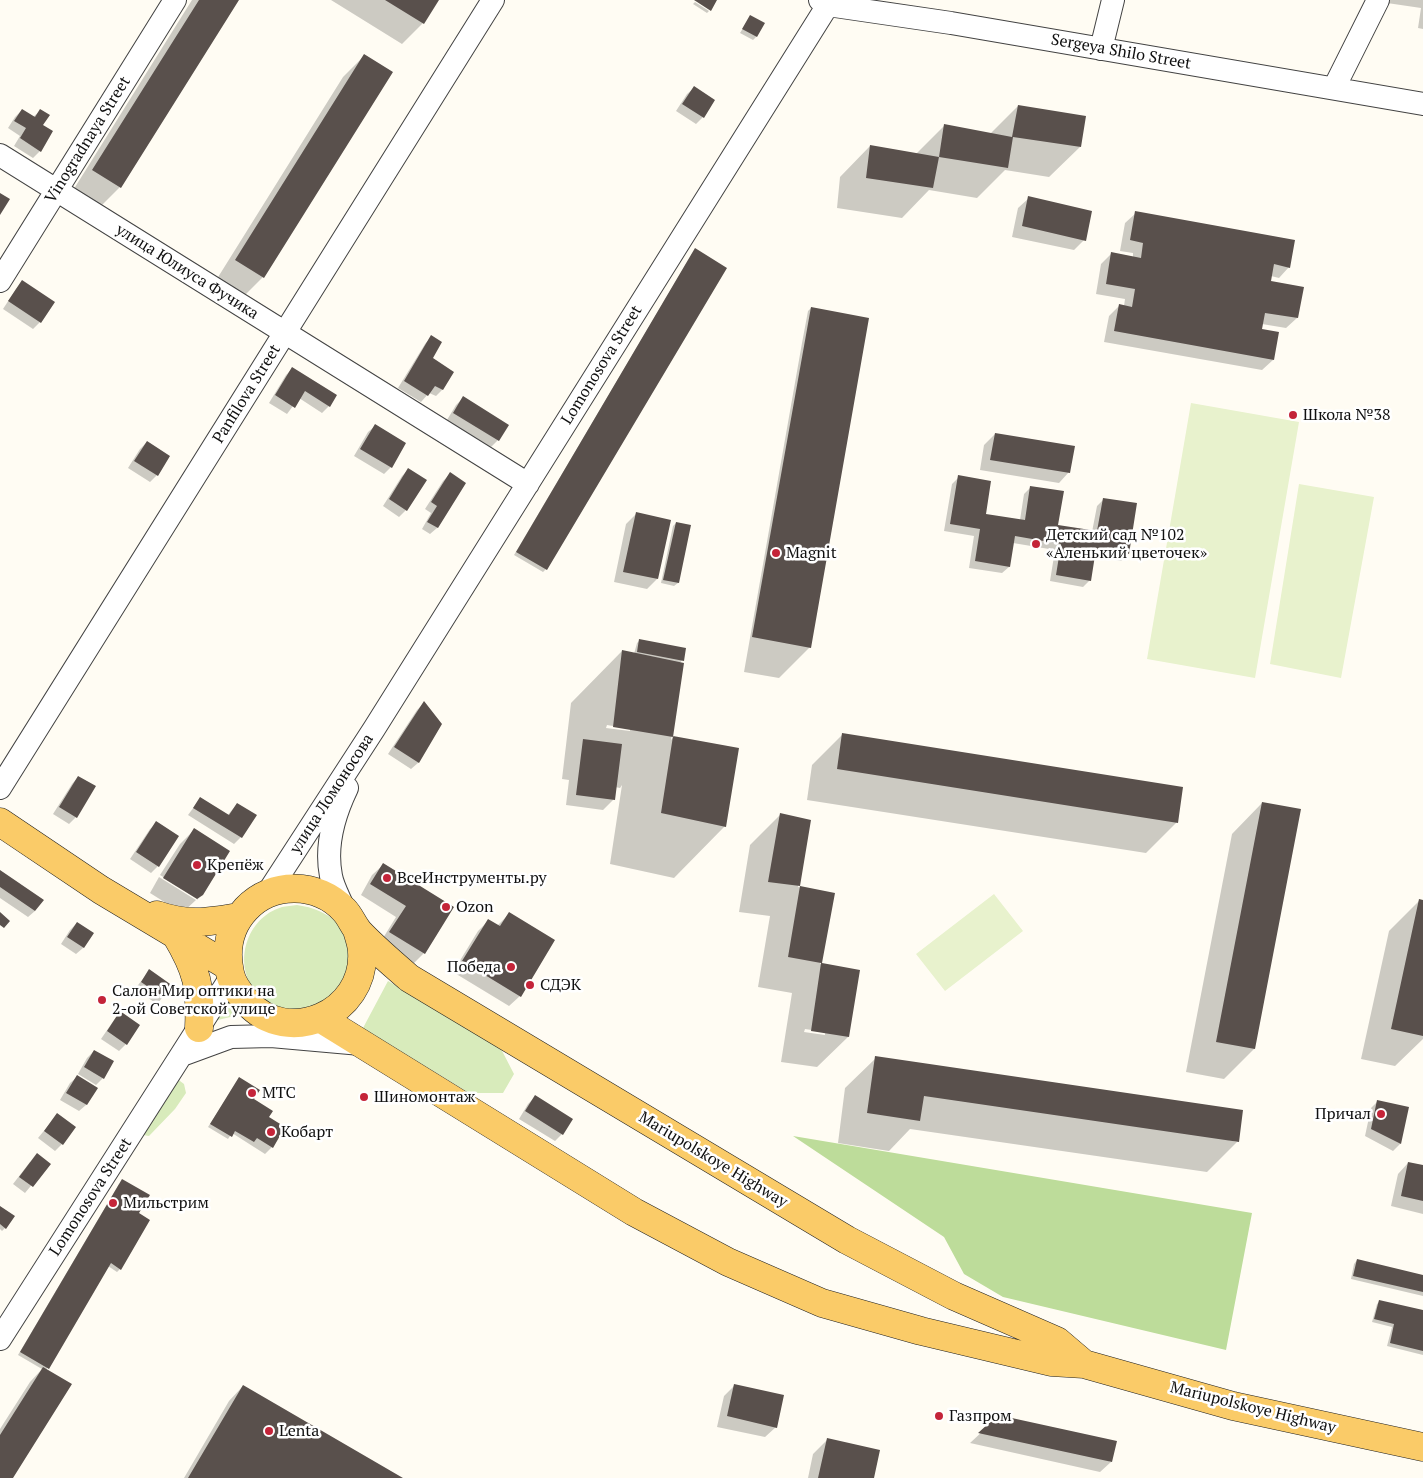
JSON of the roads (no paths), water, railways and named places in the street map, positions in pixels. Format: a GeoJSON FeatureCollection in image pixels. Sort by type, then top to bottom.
{"type":"FeatureCollection","features":[{"type":"Feature","properties":{"kind":"main road"},"geometry":{"type":"LineString","coordinates":[[0,822],[101,890],[176,935],[230,971]]}},
{"type":"Feature","properties":{"kind":"main road"},"geometry":{"type":"LineString","coordinates":[[286,889],[313,891],[326,896],[351,920],[362,952],[360,972],[349,997],[336,1009],[320,1018],[307,1022],[292,1023],[273,1019],[262,1014],[250,1006],[240,994],[230,971],[227,956],[232,930],[239,917],[251,904],[267,894],[286,889]]}},
{"type":"Feature","properties":{"kind":"main road"},"geometry":{"type":"LineString","coordinates":[[101,890],[159,916],[179,922],[202,923],[239,917]]}},
{"type":"Feature","properties":{"kind":"main road","name":"Mariupolskoye Highway"},"geometry":{"type":"LineString","coordinates":[[351,920],[409,978],[848,1240],[954,1296],[1057,1341],[1084,1364]]}},
{"type":"Feature","properties":{"kind":"main road"},"geometry":{"type":"LineString","coordinates":[[176,935],[196,974],[200,1001],[199,1028]]}},
{"type":"Feature","properties":{"kind":"main road","name":"Mariupolskoye Highway"},"geometry":{"type":"LineString","coordinates":[[320,1018],[634,1212],[728,1262],[822,1303],[921,1331],[1051,1362],[1084,1364],[1233,1406],[1423,1447]]}},
{"type":"Feature","properties":{"kind":"street","name":"Vinogradnaya Street"},"geometry":{"type":"LineString","coordinates":[[0,281],[175,0]]}},
{"type":"Feature","properties":{"kind":"street","name":"Panfilova Street"},"geometry":{"type":"LineString","coordinates":[[0,788],[493,0]]}},
{"type":"Feature","properties":{"kind":"street"},"geometry":{"type":"LineString","coordinates":[[1101,49],[1113,0]]}},
{"type":"Feature","properties":{"kind":"street"},"geometry":{"type":"LineString","coordinates":[[1334,88],[1378,0]]}},
{"type":"Feature","properties":{"kind":"street","name":"Sergeya Shilo Street"},"geometry":{"type":"LineString","coordinates":[[826,2],[1423,104]]}},
{"type":"Feature","properties":{"kind":"street","name":"Lomonosova Street"},"geometry":{"type":"LineString","coordinates":[[374,729],[826,2]]}},
{"type":"Feature","properties":{"kind":"street","name":"улица Юлиуса Фучика"},"geometry":{"type":"LineString","coordinates":[[0,155],[528,484]]}},
{"type":"Feature","properties":{"kind":"street","name":"улица Ломоносова"},"geometry":{"type":"LineString","coordinates":[[267,894],[374,729]]}},
{"type":"Feature","properties":{"kind":"street","name":"улица Ломоносова"},"geometry":{"type":"LineString","coordinates":[[351,920],[331,878],[329,853],[331,834],[342,798],[374,729]]}},
{"type":"Feature","properties":{"kind":"street"},"geometry":{"type":"LineString","coordinates":[[182,1055],[230,971]]}},
{"type":"Feature","properties":{"kind":"street"},"geometry":{"type":"LineString","coordinates":[[182,1055],[231,1037],[271,1036],[361,1044]]}},
{"type":"Feature","properties":{"kind":"street","name":"Lomonosova Street"},"geometry":{"type":"LineString","coordinates":[[0,1339],[182,1055]]}},
{"type":"Feature","properties":{"kind":"place","name":"Школа №38"},"geometry":{"type":"Point","coordinates":[1293,415]}},
{"type":"Feature","properties":{"kind":"place","name":"Детский сад №102 «Аленький цветочек»"},"geometry":{"type":"Point","coordinates":[1036,544]}},
{"type":"Feature","properties":{"kind":"place","name":"Magnit"},"geometry":{"type":"Point","coordinates":[776,553]}},
{"type":"Feature","properties":{"kind":"place","name":"Крепёж"},"geometry":{"type":"Point","coordinates":[197,865]}},
{"type":"Feature","properties":{"kind":"place","name":"ВсеИнструменты.ру"},"geometry":{"type":"Point","coordinates":[387,878]}},
{"type":"Feature","properties":{"kind":"place","name":"Ozon"},"geometry":{"type":"Point","coordinates":[446,907]}},
{"type":"Feature","properties":{"kind":"place","name":"Победа"},"geometry":{"type":"Point","coordinates":[511,967]}},
{"type":"Feature","properties":{"kind":"place","name":"СДЭК"},"geometry":{"type":"Point","coordinates":[530,985]}},
{"type":"Feature","properties":{"kind":"place","name":"Салон Мир оптики на 2-ой Советской улице"},"geometry":{"type":"Point","coordinates":[102,1000]}},
{"type":"Feature","properties":{"kind":"place","name":"МТС"},"geometry":{"type":"Point","coordinates":[252,1093]}},
{"type":"Feature","properties":{"kind":"place","name":"Шиномонтаж"},"geometry":{"type":"Point","coordinates":[364,1097]}},
{"type":"Feature","properties":{"kind":"place","name":"Причал"},"geometry":{"type":"Point","coordinates":[1381,1114]}},
{"type":"Feature","properties":{"kind":"place","name":"Кобарт"},"geometry":{"type":"Point","coordinates":[271,1132]}},
{"type":"Feature","properties":{"kind":"place","name":"Мильстрим"},"geometry":{"type":"Point","coordinates":[113,1203]}},
{"type":"Feature","properties":{"kind":"place","name":"Газпром"},"geometry":{"type":"Point","coordinates":[939,1416]}},
{"type":"Feature","properties":{"kind":"place","name":"Lenta"},"geometry":{"type":"Point","coordinates":[269,1431]}}]}
